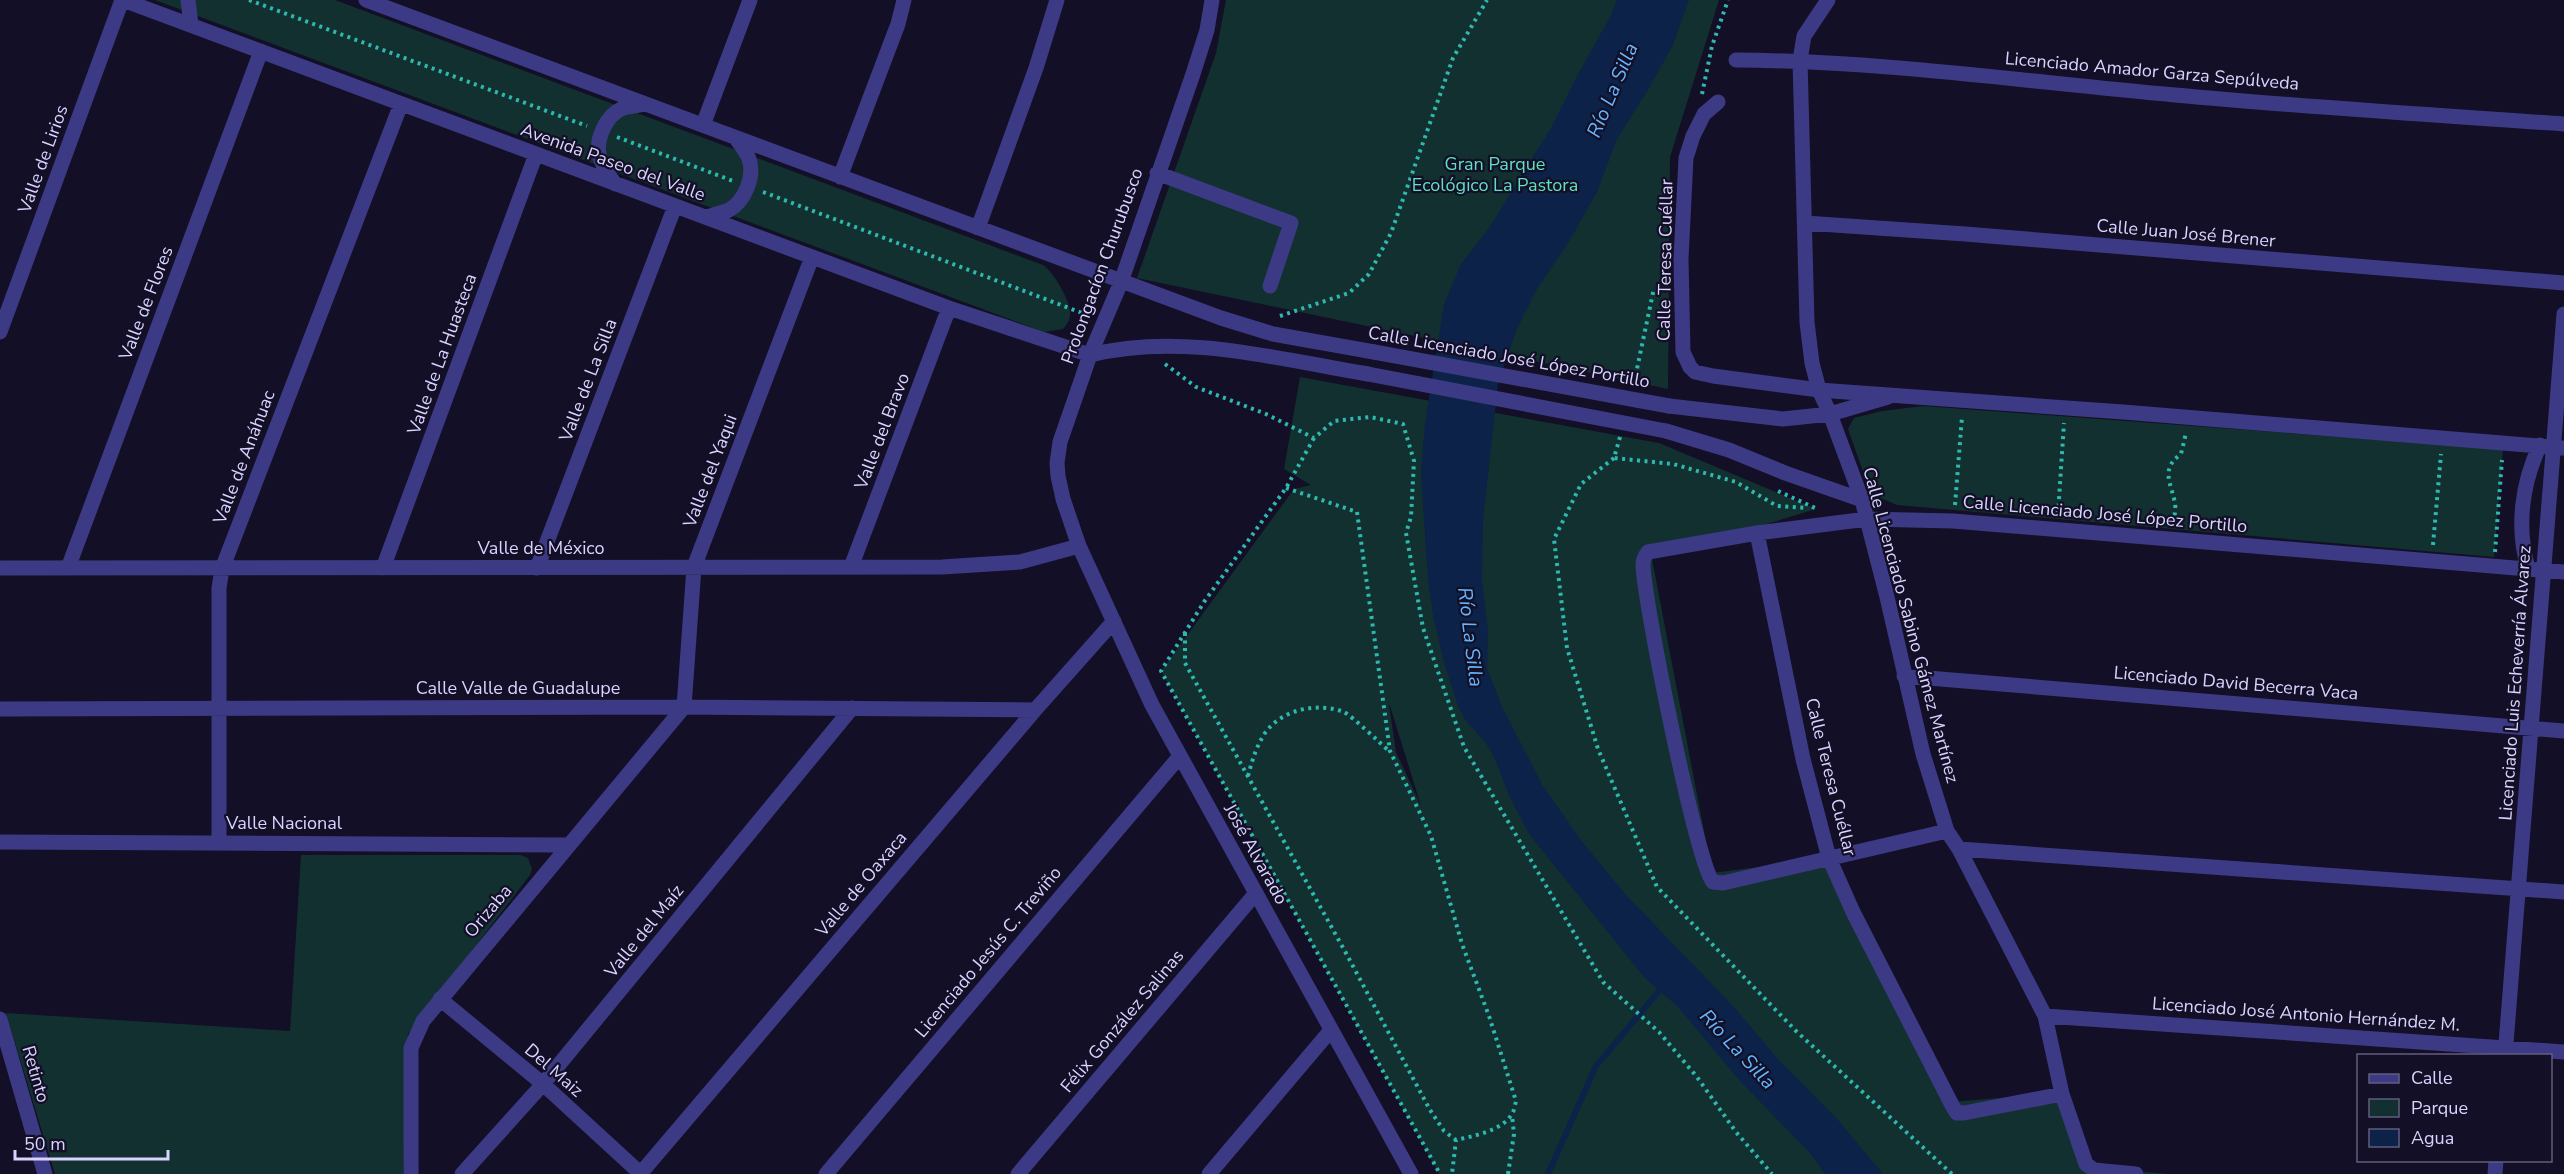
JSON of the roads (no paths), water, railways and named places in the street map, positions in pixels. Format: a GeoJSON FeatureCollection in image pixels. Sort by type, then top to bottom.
{"type":"FeatureCollection","features":[{"type":"Feature","properties":{"kind":"street","name":"Avenida Paseo del Valle"},"geometry":{"type":"LineString","coordinates":[[123,0],[949,308],[1090,355]]}},
{"type":"Feature","properties":{"kind":"street","name":"Valle de Lirios"},"geometry":{"type":"LineString","coordinates":[[0,332],[123,0]]}},
{"type":"Feature","properties":{"kind":"street"},"geometry":{"type":"LineString","coordinates":[[188,0],[191,25]]}},
{"type":"Feature","properties":{"kind":"street"},"geometry":{"type":"LineString","coordinates":[[366,0],[1121,282]]}},
{"type":"Feature","properties":{"kind":"street"},"geometry":{"type":"LineString","coordinates":[[703,125],[750,0]]}},
{"type":"Feature","properties":{"kind":"street"},"geometry":{"type":"LineString","coordinates":[[840,177],[898,24],[904,0]]}},
{"type":"Feature","properties":{"kind":"street"},"geometry":{"type":"LineString","coordinates":[[978,228],[1053,19],[1057,0]]}},
{"type":"Feature","properties":{"kind":"street","name":"Prolongacíon Churubusco"},"geometry":{"type":"LineString","coordinates":[[1079,546],[1063,499],[1057,463],[1060,442],[1090,355],[1121,282],[1193,74],[1207,30],[1212,0]]}},
{"type":"Feature","properties":{"kind":"street","name":"Calle Licenciado Sabino Gámez Martínez"},"geometry":{"type":"LineString","coordinates":[[1828,0],[1804,36],[1800,60],[1807,322],[1812,363],[1819,390],[1862,500],[1923,754],[1947,831],[1959,849],[2045,1016],[2062,1094],[2086,1164],[2091,1169],[2136,1174]]}},
{"type":"Feature","properties":{"kind":"street","name":"Valle de Flores"},"geometry":{"type":"LineString","coordinates":[[68,568],[261,51]]}},
{"type":"Feature","properties":{"kind":"street","name":"Licenciado Amador Garza Sepúlveda"},"geometry":{"type":"LineString","coordinates":[[1736,60],[1800,60],[1982,75],[2174,95],[2564,124]]}},
{"type":"Feature","properties":{"kind":"street","name":"Calle Teresa Cuéllar"},"geometry":{"type":"LineString","coordinates":[[1719,102],[1704,114],[1686,158],[1682,259],[1685,359],[1690,368],[1704,375],[1819,390]]}},
{"type":"Feature","properties":{"kind":"street","name":"Valle de Anáhuac"},"geometry":{"type":"LineString","coordinates":[[219,842],[219,588],[222,568],[401,104]]}},
{"type":"Feature","properties":{"kind":"street"},"geometry":{"type":"LineString","coordinates":[[615,184],[599,153],[602,132],[607,121],[619,110],[644,104]]}},
{"type":"Feature","properties":{"kind":"street"},"geometry":{"type":"LineString","coordinates":[[706,217],[729,210],[737,204],[748,187],[751,168],[749,158],[736,138]]}},
{"type":"Feature","properties":{"kind":"street","name":"Valle de La Huasteca"},"geometry":{"type":"LineString","coordinates":[[384,568],[536,154]]}},
{"type":"Feature","properties":{"kind":"street"},"geometry":{"type":"LineString","coordinates":[[1157,173],[1291,223],[1270,286]]}},
{"type":"Feature","properties":{"kind":"street","name":"Valle de La Silla"},"geometry":{"type":"LineString","coordinates":[[537,568],[675,206]]}},
{"type":"Feature","properties":{"kind":"street","name":"Calle Juan José Brener"},"geometry":{"type":"LineString","coordinates":[[1805,223],[2564,283]]}},
{"type":"Feature","properties":{"kind":"street","name":"Valle del Yaqui"},"geometry":{"type":"LineString","coordinates":[[684,707],[694,567],[812,257]]}},
{"type":"Feature","properties":{"kind":"street","name":"Calle Licenciado José López Portillo"},"geometry":{"type":"LineString","coordinates":[[1121,282],[1255,329],[1669,406],[1767,418],[1830,414],[1896,394]]}},
{"type":"Feature","properties":{"kind":"street","name":"Valle del Bravo"},"geometry":{"type":"LineString","coordinates":[[851,567],[949,308]]}},
{"type":"Feature","properties":{"kind":"street","name":"Licenciado Luis Echeverría Álvarez"},"geometry":{"type":"LineString","coordinates":[[2505,1051],[2532,728],[2558,570],[2553,446],[2564,314]]}},
{"type":"Feature","properties":{"kind":"street"},"geometry":{"type":"LineString","coordinates":[[1090,355],[1130,347],[1209,349],[1262,354],[1666,431],[1729,450],[1785,473],[1862,500]]}},
{"type":"Feature","properties":{"kind":"street","name":"Calle Licenciado José López Portillo"},"geometry":{"type":"LineString","coordinates":[[1819,390],[1896,394],[2553,446]]}},
{"type":"Feature","properties":{"kind":"street"},"geometry":{"type":"LineString","coordinates":[[2528,568],[2522,538],[2522,511],[2529,473],[2553,446]]}},
{"type":"Feature","properties":{"kind":"street","name":"Calle Licenciado José López Portillo"},"geometry":{"type":"LineString","coordinates":[[1828,858],[1723,883],[1713,882],[1708,875],[1652,632],[1644,573],[1645,555],[1653,549],[1867,519],[1953,521],[2558,570]]}},
{"type":"Feature","properties":{"kind":"street","name":"Calle Teresa Cuéllar"},"geometry":{"type":"LineString","coordinates":[[1757,533],[1803,759],[1828,858],[1918,1042],[1957,1113],[2062,1094]]}},
{"type":"Feature","properties":{"kind":"street","name":"Valle de México"},"geometry":{"type":"LineString","coordinates":[[0,568],[942,567],[1020,562],[1079,546]]}},
{"type":"Feature","properties":{"kind":"street","name":"José Alvarado"},"geometry":{"type":"LineString","coordinates":[[1079,546],[1152,705],[1331,1030],[1406,1172]]}},
{"type":"Feature","properties":{"kind":"street","name":"Valle de Oaxaca"},"geometry":{"type":"LineString","coordinates":[[640,1174],[1035,710],[1114,621]]}},
{"type":"Feature","properties":{"kind":"street","name":"Licenciado David Becerra Vaca"},"geometry":{"type":"LineString","coordinates":[[1904,676],[2564,731]]}},
{"type":"Feature","properties":{"kind":"street","name":"Calle Valle de Guadalupe"},"geometry":{"type":"LineString","coordinates":[[0,709],[684,707],[1035,710]]}},
{"type":"Feature","properties":{"kind":"street","name":"Orizaba"},"geometry":{"type":"LineString","coordinates":[[411,1174],[411,1048],[416,1034],[440,999],[684,707]]}},
{"type":"Feature","properties":{"kind":"street","name":"Valle del Maíz"},"geometry":{"type":"LineString","coordinates":[[462,1174],[543,1084],[852,708]]}},
{"type":"Feature","properties":{"kind":"street","name":"Licenciado Jesús C. Treviño"},"geometry":{"type":"LineString","coordinates":[[826,1174],[1180,756]]}},
{"type":"Feature","properties":{"kind":"street"},"geometry":{"type":"LineString","coordinates":[[1828,858],[1947,831]]}},
{"type":"Feature","properties":{"kind":"street","name":"Valle Nacional"},"geometry":{"type":"LineString","coordinates":[[0,842],[568,845]]}},
{"type":"Feature","properties":{"kind":"street"},"geometry":{"type":"LineString","coordinates":[[1959,849],[2564,892]]}},
{"type":"Feature","properties":{"kind":"street","name":"Félix González Salinas"},"geometry":{"type":"LineString","coordinates":[[1018,1174],[1256,893]]}},
{"type":"Feature","properties":{"kind":"street","name":"Del Maiz"},"geometry":{"type":"LineString","coordinates":[[440,999],[543,1084],[640,1174]]}},
{"type":"Feature","properties":{"kind":"street","name":"Licenciado José Antonio Hernández M."},"geometry":{"type":"LineString","coordinates":[[2045,1016],[2505,1051],[2564,1052]]}},
{"type":"Feature","properties":{"kind":"street","name":"Retinto"},"geometry":{"type":"LineString","coordinates":[[0,1018],[45,1174]]}},
{"type":"Feature","properties":{"kind":"street"},"geometry":{"type":"LineString","coordinates":[[1209,1174],[1331,1030]]}},
{"type":"Feature","properties":{"kind":"water","name":"Río La Silla"},"geometry":{"type":"Polygon","coordinates":[[[1617,0],[1689,0],[1673,45],[1617,139],[1597,192],[1570,240],[1537,289],[1516,331],[1498,384],[1483,521],[1482,580],[1488,631],[1487,668],[1502,707],[1543,786],[1580,839],[1625,894],[1734,1007],[1779,1060],[1838,1120],[1883,1174],[1825,1174],[1810,1153],[1739,1080],[1679,1008],[1643,976],[1529,834],[1509,795],[1494,757],[1486,743],[1466,721],[1458,706],[1444,663],[1433,615],[1428,581],[1421,472],[1425,423],[1444,304],[1461,264],[1489,228],[1551,128],[1617,0]]]}},
{"type":"Feature","properties":{"kind":"waterway"},"geometry":{"type":"LineString","coordinates":[[1548,1174],[1596,1066],[1664,985]]}},
{"type":"Feature","properties":{"kind":"park label","name":"Gran Parque Ecológico La Pastora"},"geometry":{"type":"Point","coordinates":[1495,174]}}]}
